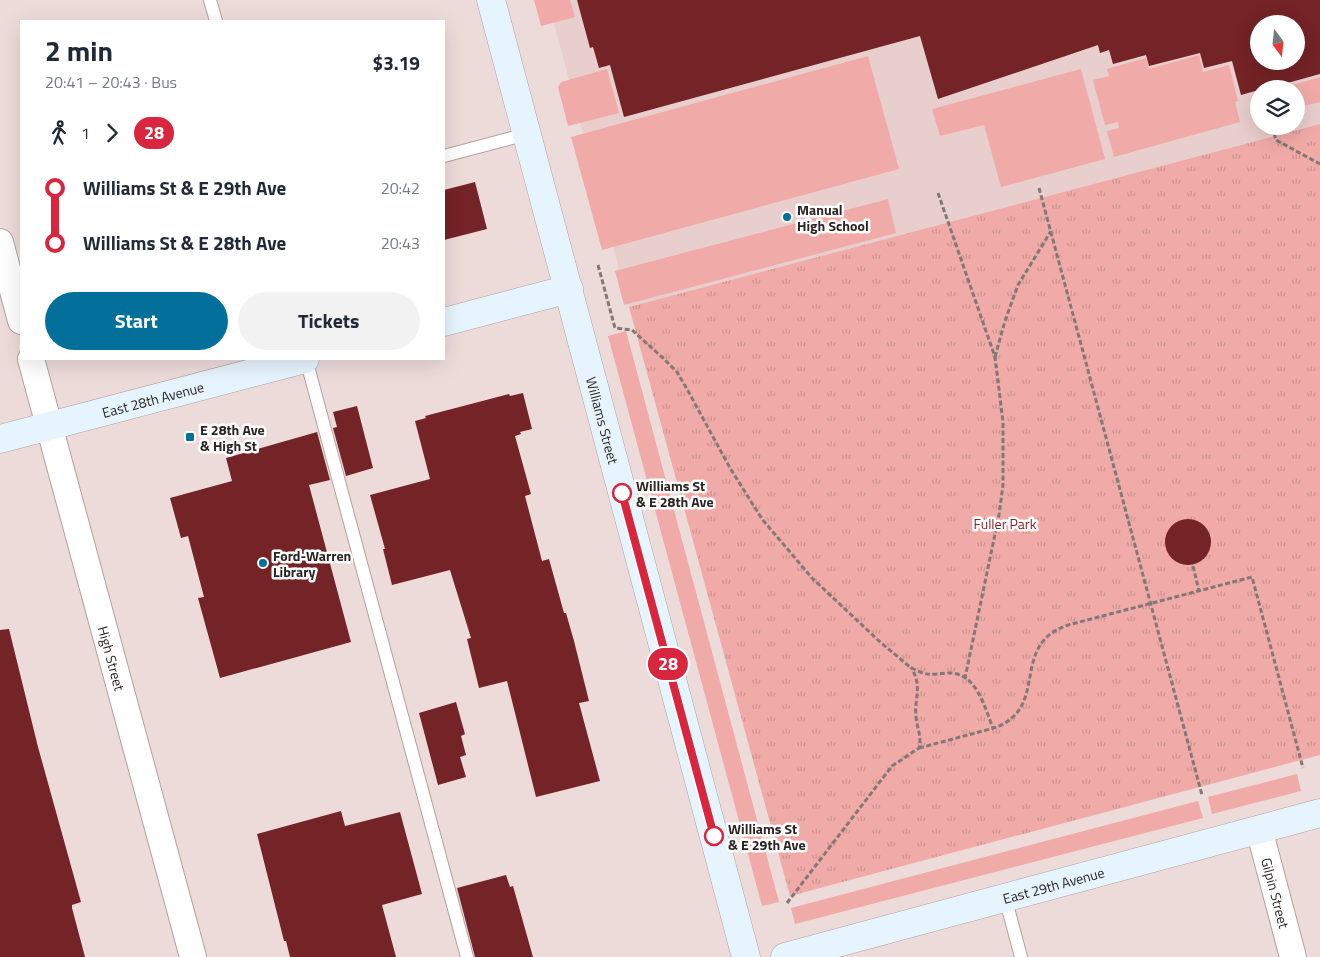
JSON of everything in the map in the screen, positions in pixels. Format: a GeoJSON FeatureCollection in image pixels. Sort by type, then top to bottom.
{"type":"FeatureCollection","features":[{"type":"Feature","properties":{"kind":"street","name":"Williams Street"},"geometry":{"type":"LineString","coordinates":[[491,0],[746,957]]}},
{"type":"Feature","properties":{"kind":"street"},"geometry":{"type":"LineString","coordinates":[[0,242],[20,317]]}},
{"type":"Feature","properties":{"kind":"street"},"geometry":{"type":"LineString","coordinates":[[445,322],[568,289]]}},
{"type":"Feature","properties":{"kind":"street","name":"High Street"},"geometry":{"type":"LineString","coordinates":[[31,360],[194,957]]}},
{"type":"Feature","properties":{"kind":"street","name":"East 28th Avenue"},"geometry":{"type":"LineString","coordinates":[[0,439],[302,360]]}},
{"type":"Feature","properties":{"kind":"street","name":"East 29th Avenue"},"geometry":{"type":"LineString","coordinates":[[785,957],[1320,813]]}},
{"type":"Feature","properties":{"kind":"street","name":"Gilpin Street"},"geometry":{"type":"LineString","coordinates":[[1259,830],[1293,957]]}},
{"type":"Feature","properties":{"kind":"lane"},"geometry":{"type":"LineString","coordinates":[[210,0],[216,20]]}},
{"type":"Feature","properties":{"kind":"lane"},"geometry":{"type":"LineString","coordinates":[[445,156],[527,134]]}},
{"type":"Feature","properties":{"kind":"lane"},"geometry":{"type":"LineString","coordinates":[[306,360],[467,957]]}},
{"type":"Feature","properties":{"kind":"lane"},"geometry":{"type":"LineString","coordinates":[[1005,897],[1021,957]]}},
{"type":"Feature","properties":{"kind":"path"},"geometry":{"type":"LineString","coordinates":[[1275,135],[1276,140],[1320,164]]}},
{"type":"Feature","properties":{"kind":"path"},"geometry":{"type":"LineString","coordinates":[[1039,188],[1202,795]]}},
{"type":"Feature","properties":{"kind":"path"},"geometry":{"type":"LineString","coordinates":[[938,193],[995,357],[1003,422],[1002,485],[999,515],[965,678]]}},
{"type":"Feature","properties":{"kind":"path"},"geometry":{"type":"LineString","coordinates":[[995,357],[1018,285],[1051,230]]}},
{"type":"Feature","properties":{"kind":"path"},"geometry":{"type":"LineString","coordinates":[[598,265],[615,328],[632,330],[677,372],[730,468],[762,519],[812,578],[910,667],[932,676],[958,673],[965,678],[974,686],[980,696],[993,728]]}},
{"type":"Feature","properties":{"kind":"path"},"geometry":{"type":"LineString","coordinates":[[1192,566],[1199,591]]}},
{"type":"Feature","properties":{"kind":"path"},"geometry":{"type":"LineString","coordinates":[[786,903],[892,766],[919,748],[993,728],[1008,721],[1018,711],[1026,697],[1034,659],[1039,647],[1045,638],[1068,624],[1252,577],[1303,768]]}},
{"type":"Feature","properties":{"kind":"path"},"geometry":{"type":"LineString","coordinates":[[910,667],[918,683],[916,716],[921,741],[919,748]]}},
{"type":"Feature","properties":{"kind":"shaded area","name":"Manual High School"},"geometry":{"type":"Polygon","coordinates":[[[548,0],[1320,0],[1320,124],[1305,128],[1305,80],[1250,80],[1250,135],[1278,135],[629,307],[548,0]]]}},
{"type":"Feature","properties":{"kind":"green space"},"geometry":{"type":"Polygon","coordinates":[[[534,0],[570,0],[575,17],[541,26],[534,0]]]}},
{"type":"Feature","properties":{"kind":"green space"},"geometry":{"type":"Polygon","coordinates":[[[1199,55],[1203,72],[1229,65],[1238,101],[1235,102],[1240,122],[1114,157],[1107,131],[1119,128],[1118,122],[1105,125],[1093,80],[1109,76],[1107,69],[1146,58],[1149,69],[1199,55]]]}},
{"type":"Feature","properties":{"kind":"green space"},"geometry":{"type":"Polygon","coordinates":[[[868,56],[899,169],[602,250],[571,137],[868,56]]]}},
{"type":"Feature","properties":{"kind":"green space"},"geometry":{"type":"Polygon","coordinates":[[[607,69],[619,113],[568,126],[558,87],[561,82],[607,69]]]}},
{"type":"Feature","properties":{"kind":"green space"},"geometry":{"type":"Polygon","coordinates":[[[1081,69],[1105,159],[1001,187],[984,125],[940,136],[932,109],[1081,69]]]}},
{"type":"Feature","properties":{"kind":"green space"},"geometry":{"type":"Polygon","coordinates":[[[1320,77],[1320,102],[1305,106],[1305,81],[1320,77]]]}},
{"type":"Feature","properties":{"kind":"green space","name":"Fuller Park"},"geometry":{"type":"Polygon","coordinates":[[[1320,124],[1320,755],[790,896],[629,307],[1278,135],[1305,135],[1305,128],[1320,124]]]}},
{"type":"Feature","properties":{"kind":"green space"},"geometry":{"type":"Polygon","coordinates":[[[888,199],[896,233],[624,305],[615,271],[888,199]]]}},
{"type":"Feature","properties":{"kind":"green space"},"geometry":{"type":"Polygon","coordinates":[[[626,331],[779,902],[762,906],[608,336],[626,331]]]}},
{"type":"Feature","properties":{"kind":"green space"},"geometry":{"type":"Polygon","coordinates":[[[1297,774],[1301,791],[1212,814],[1208,797],[1297,774]]]}},
{"type":"Feature","properties":{"kind":"green space"},"geometry":{"type":"Polygon","coordinates":[[[1198,801],[1203,818],[795,924],[791,908],[1198,801]]]}},
{"type":"Feature","properties":{"kind":"building"},"geometry":{"type":"Polygon","coordinates":[[[577,0],[1320,0],[1320,74],[1298,80],[1250,80],[1250,92],[1241,95],[1232,61],[1204,68],[1200,53],[1149,66],[1146,55],[1113,64],[1109,50],[1100,53],[1098,45],[938,99],[920,36],[624,117],[610,65],[599,68],[593,47],[590,48],[577,0]]]}},
{"type":"Feature","properties":{"kind":"building"},"geometry":{"type":"Polygon","coordinates":[[[475,182],[487,229],[445,240],[445,190],[475,182]]]}},
{"type":"Feature","properties":{"kind":"building"},"geometry":{"type":"Polygon","coordinates":[[[523,393],[532,429],[520,432],[521,434],[515,436],[531,494],[525,496],[542,561],[549,559],[574,641],[589,701],[579,703],[600,781],[536,797],[507,681],[479,688],[467,639],[471,638],[450,570],[392,585],[383,549],[385,549],[370,495],[430,479],[415,421],[426,418],[425,416],[509,394],[510,396],[523,393]]]}},
{"type":"Feature","properties":{"kind":"building"},"geometry":{"type":"Polygon","coordinates":[[[357,406],[373,468],[346,476],[333,428],[337,427],[333,412],[357,406]]]}},
{"type":"Feature","properties":{"kind":"building","name":"Ford-Warren Library"},"geometry":{"type":"Polygon","coordinates":[[[317,432],[330,480],[309,485],[351,642],[220,678],[198,598],[204,597],[188,536],[181,538],[170,498],[232,481],[226,458],[317,432]]]}},
{"type":"Feature","properties":{"kind":"building"},"geometry":{"type":"Polygon","coordinates":[[[1183,519],[1193,519],[1205,525],[1210,533],[1210,551],[1205,559],[1197,564],[1183,565],[1175,562],[1168,555],[1165,547],[1165,537],[1168,529],[1175,522],[1183,519]]]}},
{"type":"Feature","properties":{"kind":"building"},"geometry":{"type":"Polygon","coordinates":[[[9,629],[38,747],[81,902],[72,905],[72,908],[85,957],[0,957],[0,630],[9,629]]]}},
{"type":"Feature","properties":{"kind":"building"},"geometry":{"type":"Polygon","coordinates":[[[456,702],[465,734],[461,736],[466,755],[460,757],[466,777],[438,785],[419,713],[456,702]]]}},
{"type":"Feature","properties":{"kind":"building"},"geometry":{"type":"Polygon","coordinates":[[[341,811],[345,826],[400,812],[422,894],[382,905],[396,957],[290,957],[286,941],[284,941],[257,834],[341,811]]]}},
{"type":"Feature","properties":{"kind":"building"},"geometry":{"type":"Polygon","coordinates":[[[506,875],[510,887],[513,886],[533,957],[475,957],[457,888],[506,875]]]}},
{"type":"Feature","properties":{"kind":"bus line","name":"28"},"geometry":{"type":"LineString","coordinates":[[622,493],[714,836]]}},
{"type":"Feature","properties":{"kind":"place","name":"Manual High School"},"geometry":{"type":"Point","coordinates":[787,217]}},
{"type":"Feature","properties":{"kind":"place","name":"E 28th Ave & High St"},"geometry":{"type":"Point","coordinates":[190,437]}},
{"type":"Feature","properties":{"kind":"place","name":"Williams St & E 28th Ave"},"geometry":{"type":"Point","coordinates":[622,493]}},
{"type":"Feature","properties":{"kind":"place","name":"Ford-Warren Library"},"geometry":{"type":"Point","coordinates":[263,563]}},
{"type":"Feature","properties":{"kind":"place","name":"Williams St & E 29th Ave"},"geometry":{"type":"Point","coordinates":[714,836]}}]}
